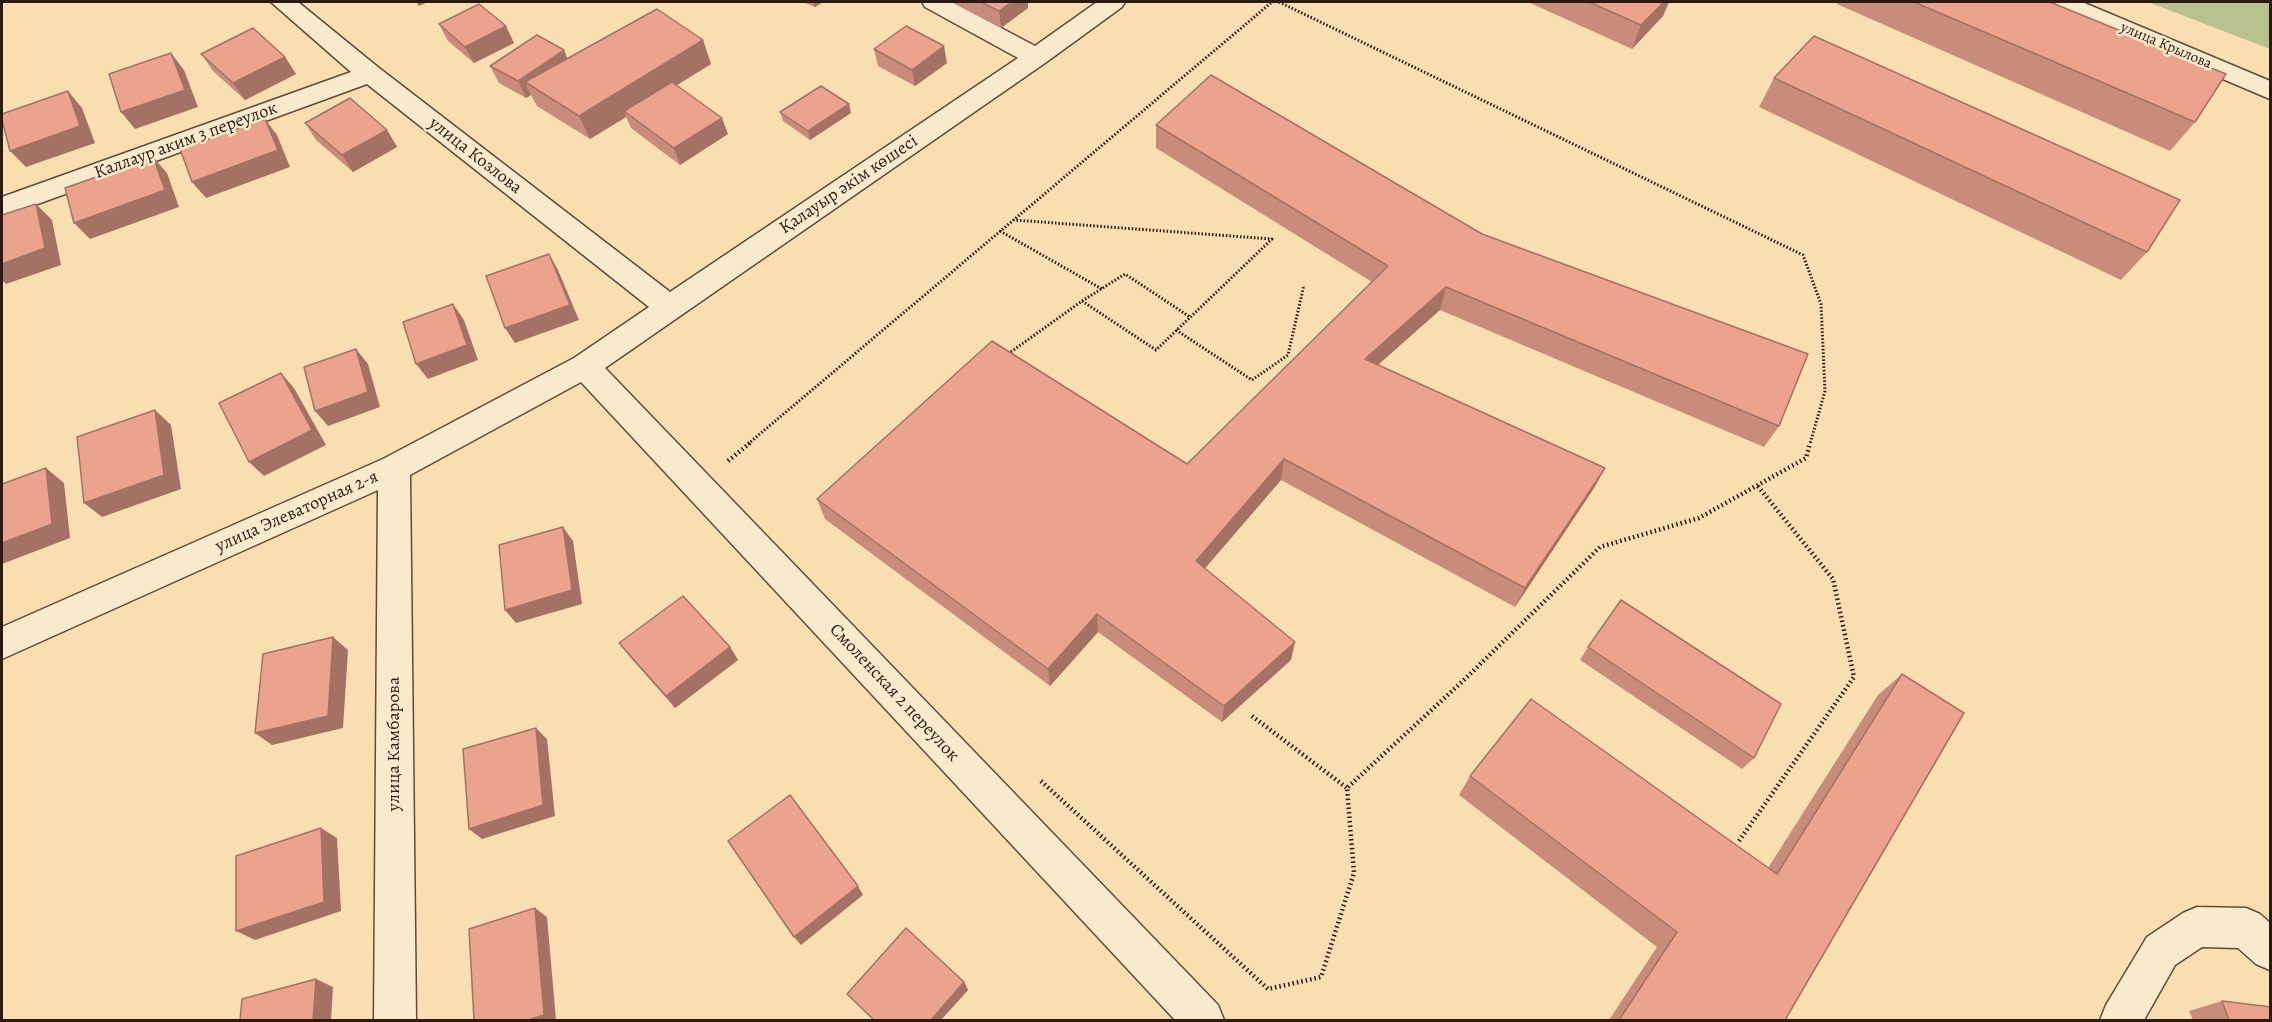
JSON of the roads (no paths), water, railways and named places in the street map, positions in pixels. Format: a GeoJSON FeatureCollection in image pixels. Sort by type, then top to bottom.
{"type":"FeatureCollection","features":[{"type":"Feature","properties":{"kind":"street","name":"улица Козлова"},"geometry":{"type":"LineString","coordinates":[[283,2],[370,74],[670,308]]}},
{"type":"Feature","properties":{"kind":"street"},"geometry":{"type":"LineString","coordinates":[[934,2],[1036,57]]}},
{"type":"Feature","properties":{"kind":"street","name":"Қалауыр әкім көшесі"},"geometry":{"type":"LineString","coordinates":[[585,366],[1113,2]]}},
{"type":"Feature","properties":{"kind":"street","name":"улица Крылова"},"geometry":{"type":"LineString","coordinates":[[2062,2],[2271,91]]}},
{"type":"Feature","properties":{"kind":"street","name":"Каллаур аким 3 переулок"},"geometry":{"type":"LineString","coordinates":[[2,207],[370,74]]}},
{"type":"Feature","properties":{"kind":"street","name":"улица Элеваторная 2-я"},"geometry":{"type":"LineString","coordinates":[[2,643],[394,468],[585,366]]}},
{"type":"Feature","properties":{"kind":"street","name":"Смоленская 2 переулок"},"geometry":{"type":"LineString","coordinates":[[585,366],[1203,1020]]}},
{"type":"Feature","properties":{"kind":"street","name":"улица Камбарова"},"geometry":{"type":"LineString","coordinates":[[394,468],[395,1020]]}},
{"type":"Feature","properties":{"kind":"street"},"geometry":{"type":"LineString","coordinates":[[2121,1020],[2161,951],[2197,927],[2246,928],[2271,950]]}}]}
